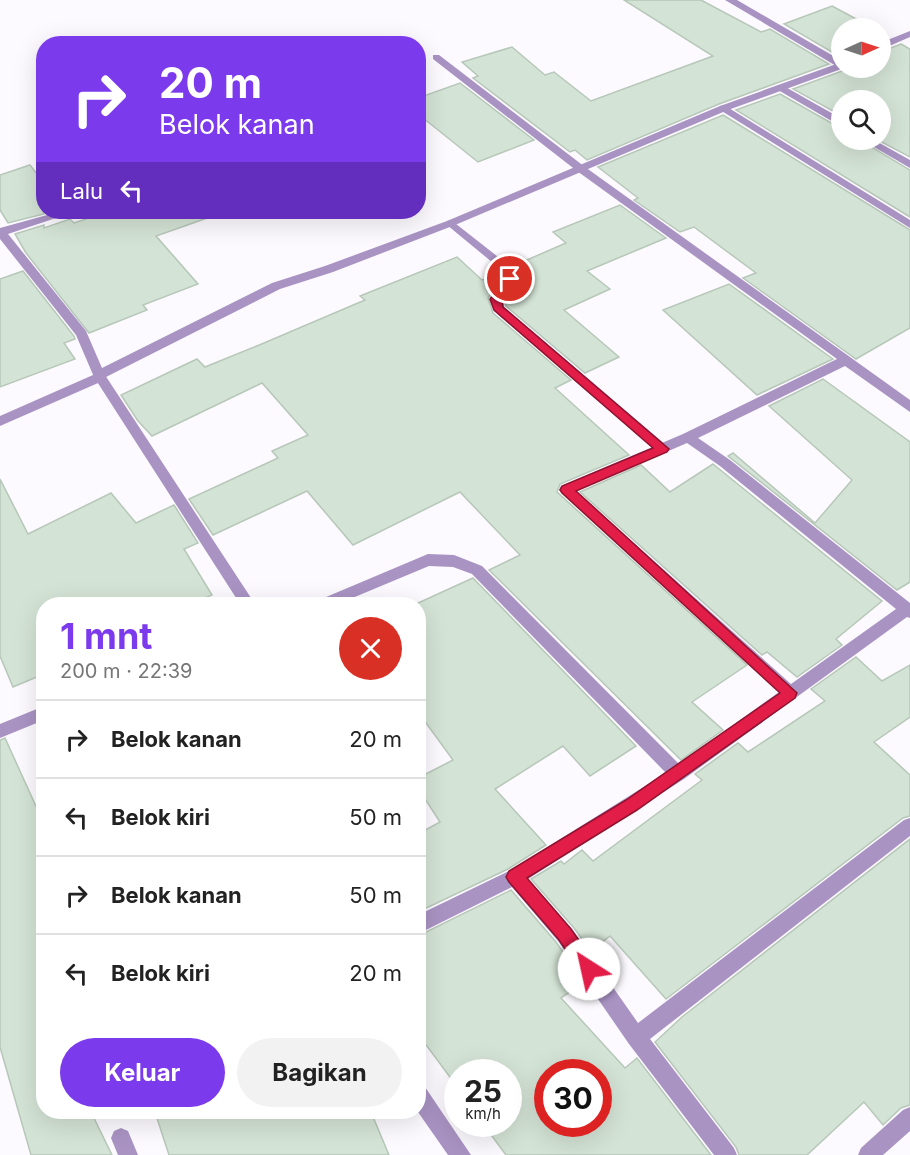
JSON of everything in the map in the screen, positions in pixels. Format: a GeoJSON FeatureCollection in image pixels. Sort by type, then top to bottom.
{"type":"FeatureCollection","features":[{"type":"Feature","properties":{"kind":"street"},"geometry":{"type":"LineString","coordinates":[[730,0],[831,59]]}},
{"type":"Feature","properties":{"kind":"street"},"geometry":{"type":"LineString","coordinates":[[891,42],[910,34]]}},
{"type":"Feature","properties":{"kind":"street"},"geometry":{"type":"LineString","coordinates":[[436,57],[581,169],[910,407]]}},
{"type":"Feature","properties":{"kind":"street"},"geometry":{"type":"LineString","coordinates":[[0,421],[100,376],[276,286],[329,269],[451,223],[724,108],[831,69]]}},
{"type":"Feature","properties":{"kind":"street"},"geometry":{"type":"LineString","coordinates":[[782,88],[831,117]]}},
{"type":"Feature","properties":{"kind":"street"},"geometry":{"type":"LineString","coordinates":[[724,108],[910,225]]}},
{"type":"Feature","properties":{"kind":"street"},"geometry":{"type":"LineString","coordinates":[[884,150],[910,165]]}},
{"type":"Feature","properties":{"kind":"street"},"geometry":{"type":"LineString","coordinates":[[44,219],[0,232],[82,334],[100,376],[243,597]]}},
{"type":"Feature","properties":{"kind":"street"},"geometry":{"type":"LineString","coordinates":[[451,223],[510,271],[510,279],[496,299],[498,308],[662,449]]}},
{"type":"Feature","properties":{"kind":"street"},"geometry":{"type":"LineString","coordinates":[[790,693],[566,490],[688,437],[846,360]]}},
{"type":"Feature","properties":{"kind":"street"},"geometry":{"type":"LineString","coordinates":[[426,921],[515,877],[613,817],[678,774],[908,610],[725,463],[688,437]]}},
{"type":"Feature","properties":{"kind":"street"},"geometry":{"type":"LineString","coordinates":[[341,597],[428,560],[454,561],[477,570],[678,774]]}},
{"type":"Feature","properties":{"kind":"street"},"geometry":{"type":"LineString","coordinates":[[0,731],[36,716]]}},
{"type":"Feature","properties":{"kind":"street"},"geometry":{"type":"LineString","coordinates":[[636,1037],[910,826]]}},
{"type":"Feature","properties":{"kind":"street"},"geometry":{"type":"LineString","coordinates":[[515,877],[565,935],[636,1037],[727,1155]]}},
{"type":"Feature","properties":{"kind":"street"},"geometry":{"type":"LineString","coordinates":[[426,1105],[461,1155]]}},
{"type":"Feature","properties":{"kind":"street"},"geometry":{"type":"LineString","coordinates":[[868,1155],[910,1117]]}},
{"type":"Feature","properties":{"kind":"building"},"geometry":{"type":"Polygon","coordinates":[[[624,0],[701,0],[761,32],[770,29],[829,64],[719,104],[587,160],[575,150],[570,152],[473,78],[478,76],[462,62],[512,47],[545,75],[554,72],[591,101],[713,56],[624,0]]]}},
{"type":"Feature","properties":{"kind":"building"},"geometry":{"type":"Polygon","coordinates":[[[832,6],[854,18],[831,18],[831,52],[784,24],[832,6]]]}},
{"type":"Feature","properties":{"kind":"building"},"geometry":{"type":"Polygon","coordinates":[[[901,44],[910,49],[910,157],[891,147],[891,90],[831,90],[831,110],[793,89],[831,75],[831,78],[891,78],[891,48],[901,44]]]}},
{"type":"Feature","properties":{"kind":"building"},"geometry":{"type":"Polygon","coordinates":[[[460,83],[534,140],[478,162],[426,120],[426,95],[460,83]]]}},
{"type":"Feature","properties":{"kind":"building"},"geometry":{"type":"Polygon","coordinates":[[[780,94],[831,123],[831,150],[877,150],[910,170],[910,217],[736,110],[780,94]]]}},
{"type":"Feature","properties":{"kind":"building"},"geometry":{"type":"Polygon","coordinates":[[[723,115],[910,230],[910,328],[856,359],[743,278],[756,273],[694,227],[680,232],[634,200],[638,198],[598,167],[723,115]]]}},
{"type":"Feature","properties":{"kind":"building"},"geometry":{"type":"Polygon","coordinates":[[[30,165],[36,173],[36,216],[8,223],[0,210],[0,175],[30,165]]]}},
{"type":"Feature","properties":{"kind":"building"},"geometry":{"type":"Polygon","coordinates":[[[620,205],[666,238],[587,271],[610,289],[564,310],[619,357],[585,373],[506,306],[504,299],[518,279],[518,271],[513,266],[566,243],[553,232],[620,205]]]}},
{"type":"Feature","properties":{"kind":"building"},"geometry":{"type":"Polygon","coordinates":[[[70,219],[74,223],[86,219],[204,219],[156,236],[198,284],[143,305],[147,310],[89,333],[26,253],[15,234],[44,225],[44,228],[70,219]]]}},
{"type":"Feature","properties":{"kind":"building"},"geometry":{"type":"Polygon","coordinates":[[[457,257],[482,280],[502,273],[502,278],[488,298],[493,313],[571,380],[555,388],[629,455],[560,484],[557,492],[747,665],[692,702],[723,730],[681,760],[489,570],[520,555],[460,492],[353,545],[307,491],[213,535],[189,499],[278,458],[272,451],[308,435],[262,383],[152,436],[138,421],[121,395],[197,359],[205,367],[264,343],[365,300],[360,296],[457,257]]]}},
{"type":"Feature","properties":{"kind":"building"},"geometry":{"type":"Polygon","coordinates":[[[23,271],[74,336],[75,339],[64,343],[75,359],[0,387],[0,279],[23,271]]]}},
{"type":"Feature","properties":{"kind":"building"},"geometry":{"type":"Polygon","coordinates":[[[729,284],[833,359],[757,395],[663,310],[729,284]]]}},
{"type":"Feature","properties":{"kind":"building"},"geometry":{"type":"Polygon","coordinates":[[[823,379],[910,442],[910,582],[897,590],[728,456],[733,453],[815,523],[852,480],[769,406],[823,379]]]}},
{"type":"Feature","properties":{"kind":"building"},"geometry":{"type":"Polygon","coordinates":[[[713,464],[882,601],[836,639],[842,645],[797,677],[767,652],[762,655],[580,492],[641,465],[670,492],[713,464]]]}},
{"type":"Feature","properties":{"kind":"building"},"geometry":{"type":"Polygon","coordinates":[[[0,479],[28,534],[111,493],[136,523],[174,505],[198,543],[184,549],[212,595],[207,597],[36,597],[36,677],[13,687],[0,656],[0,479]]]}},
{"type":"Feature","properties":{"kind":"building"},"geometry":{"type":"Polygon","coordinates":[[[473,578],[636,746],[590,776],[563,746],[495,789],[546,845],[508,869],[426,908],[426,830],[440,822],[426,800],[426,774],[453,760],[426,723],[426,599],[473,578]]]}},
{"type":"Feature","properties":{"kind":"building"},"geometry":{"type":"Polygon","coordinates":[[[856,657],[882,681],[910,665],[910,717],[874,742],[910,775],[910,816],[903,818],[666,999],[610,936],[591,951],[531,879],[561,861],[564,864],[582,850],[593,861],[702,780],[695,774],[738,743],[748,752],[825,701],[811,689],[856,657]]]}},
{"type":"Feature","properties":{"kind":"building"},"geometry":{"type":"Polygon","coordinates":[[[5,738],[36,806],[36,1119],[94,1119],[112,1155],[31,1155],[0,1047],[0,740],[5,738]]]}},
{"type":"Feature","properties":{"kind":"building"},"geometry":{"type":"Polygon","coordinates":[[[910,839],[910,1105],[901,1108],[883,1125],[864,1102],[807,1155],[739,1155],[736,1147],[655,1042],[682,1017],[910,839]]]}},
{"type":"Feature","properties":{"kind":"building"},"geometry":{"type":"Polygon","coordinates":[[[511,890],[556,942],[573,966],[563,974],[574,989],[561,998],[625,1068],[637,1058],[711,1155],[506,1155],[493,1137],[522,1137],[522,1059],[444,1059],[444,1069],[426,1045],[426,932],[511,890]]]}},
{"type":"Feature","properties":{"kind":"building"},"geometry":{"type":"Polygon","coordinates":[[[157,1119],[374,1119],[389,1155],[169,1155],[157,1119]]]}},
{"type":"Feature","properties":{"kind":"route"},"geometry":{"type":"LineString","coordinates":[[510,279],[496,299],[498,308],[662,449],[566,490],[790,693],[632,805],[515,877],[565,935],[589,969]]}}]}
